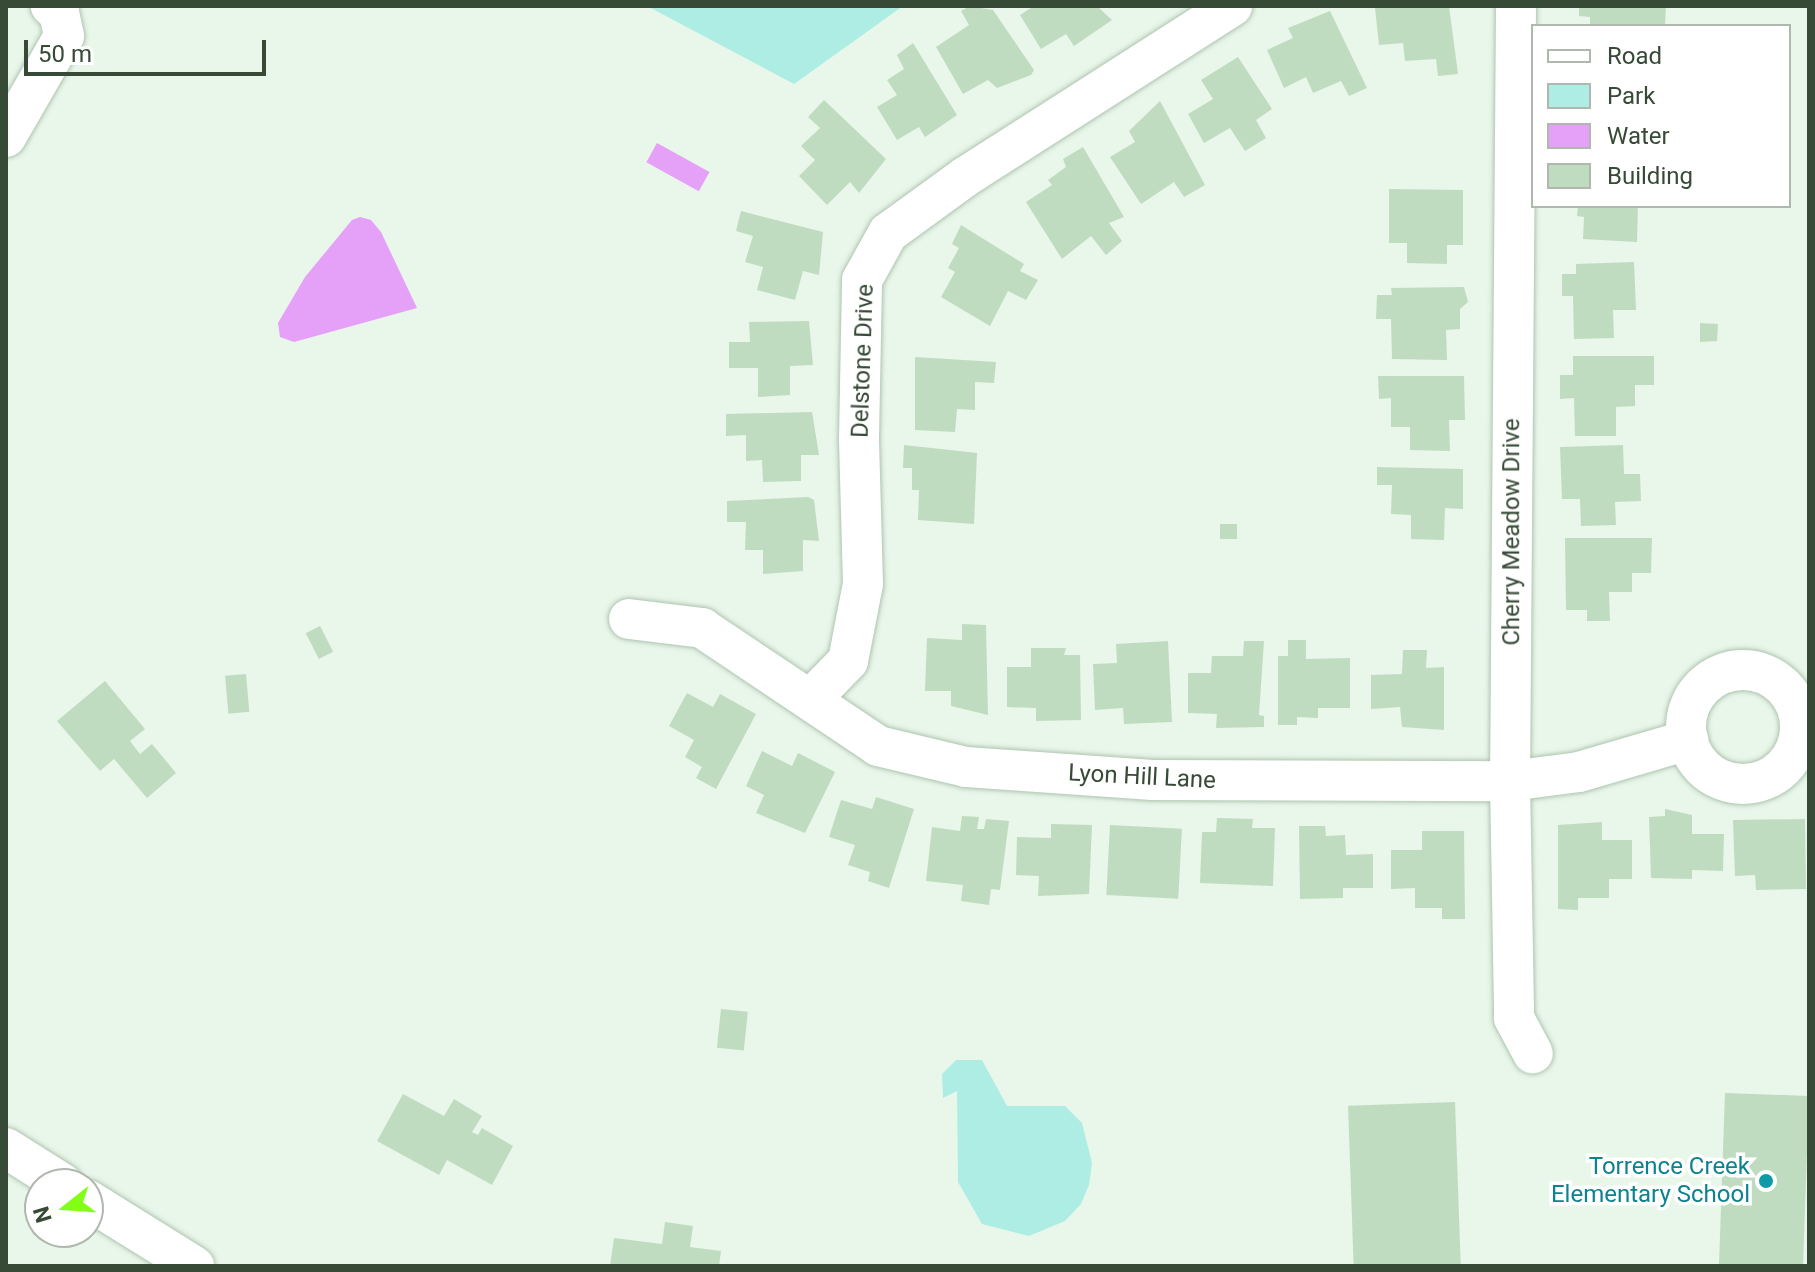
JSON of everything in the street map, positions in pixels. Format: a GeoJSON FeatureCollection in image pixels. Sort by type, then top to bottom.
{"type":"FeatureCollection","features":[{"type":"Feature","properties":{"kind":"street"},"geometry":{"type":"LineString","coordinates":[[6,137],[64,36],[59,13],[51,6]]}},
{"type":"Feature","properties":{"kind":"street","name":"Delstone Drive"},"geometry":{"type":"LineString","coordinates":[[811,699],[848,661],[863,584],[862,280],[888,233],[965,177],[1232,6]]}},
{"type":"Feature","properties":{"kind":"street","name":"Cherry Meadow Drive"},"geometry":{"type":"LineString","coordinates":[[1516,6],[1510,781],[1514,1018],[1533,1053]]}},
{"type":"Feature","properties":{"kind":"street","name":"Lyon Hill Lane"},"geometry":{"type":"LineString","coordinates":[[629,619],[702,628],[878,746],[966,767],[1153,780],[1510,781],[1579,772],[1688,740]]}},
{"type":"Feature","properties":{"kind":"street"},"geometry":{"type":"LineString","coordinates":[[1735,670],[1753,671],[1786,689],[1796,705],[1804,744],[1778,773],[1743,785],[1708,772],[1688,740],[1686,722],[1702,688],[1735,670]]}},
{"type":"Feature","properties":{"kind":"street"},"geometry":{"type":"LineString","coordinates":[[6,1148],[38,1168]]}},
{"type":"Feature","properties":{"kind":"street"},"geometry":{"type":"LineString","coordinates":[[104,1210],[194,1266]]}},
{"type":"Feature","properties":{"kind":"green space"},"geometry":{"type":"Polygon","coordinates":[[[647,6],[903,6],[794,84],[647,6]]]}},
{"type":"Feature","properties":{"kind":"green space"},"geometry":{"type":"Polygon","coordinates":[[[956,1060],[982,1060],[1007,1106],[1065,1106],[1082,1123],[1092,1163],[1089,1185],[1081,1204],[1065,1221],[1029,1236],[982,1224],[958,1182],[957,1091],[943,1098],[942,1074],[956,1060]]]}},
{"type":"Feature","properties":{"kind":"water"},"geometry":{"type":"Polygon","coordinates":[[[657,143],[709,172],[699,191],[646,162],[657,143]]]}},
{"type":"Feature","properties":{"kind":"water"},"geometry":{"type":"Polygon","coordinates":[[[360,217],[371,220],[381,232],[417,308],[294,342],[280,337],[278,323],[305,277],[352,220],[360,217]]]}},
{"type":"Feature","properties":{"kind":"building"},"geometry":{"type":"Polygon","coordinates":[[[970,6],[993,10],[1034,70],[1031,75],[997,88],[988,80],[963,94],[936,47],[969,25],[961,11],[970,6]]]}},
{"type":"Feature","properties":{"kind":"building"},"geometry":{"type":"Polygon","coordinates":[[[1034,6],[1097,6],[1112,20],[1074,46],[1066,34],[1041,49],[1020,15],[1034,6]]]}},
{"type":"Feature","properties":{"kind":"building"},"geometry":{"type":"Polygon","coordinates":[[[1449,6],[1458,74],[1438,76],[1436,59],[1405,61],[1403,43],[1379,45],[1375,8],[1449,6]]]}},
{"type":"Feature","properties":{"kind":"building"},"geometry":{"type":"Polygon","coordinates":[[[1579,6],[1666,6],[1665,24],[1590,24],[1590,17],[1579,16],[1579,6]]]}},
{"type":"Feature","properties":{"kind":"building"},"geometry":{"type":"Polygon","coordinates":[[[1330,11],[1367,88],[1349,96],[1341,81],[1313,93],[1306,77],[1284,88],[1267,50],[1293,38],[1288,28],[1330,11]]]}},
{"type":"Feature","properties":{"kind":"building"},"geometry":{"type":"Polygon","coordinates":[[[913,43],[957,115],[925,137],[919,127],[897,140],[877,107],[897,95],[887,80],[904,69],[897,55],[913,43]]]}},
{"type":"Feature","properties":{"kind":"building"},"geometry":{"type":"Polygon","coordinates":[[[1238,57],[1272,109],[1256,120],[1266,138],[1245,151],[1230,128],[1204,143],[1188,114],[1213,99],[1201,80],[1238,57]]]}},
{"type":"Feature","properties":{"kind":"building"},"geometry":{"type":"Polygon","coordinates":[[[824,100],[886,159],[859,193],[850,182],[827,205],[799,176],[815,160],[801,146],[820,128],[808,117],[824,100]]]}},
{"type":"Feature","properties":{"kind":"building"},"geometry":{"type":"Polygon","coordinates":[[[1160,101],[1205,185],[1184,197],[1174,182],[1141,204],[1110,157],[1135,142],[1129,131],[1160,101]]]}},
{"type":"Feature","properties":{"kind":"building"},"geometry":{"type":"Polygon","coordinates":[[[1083,147],[1124,217],[1109,223],[1122,241],[1106,255],[1091,236],[1062,259],[1026,202],[1052,185],[1048,180],[1066,167],[1063,159],[1083,147]]]}},
{"type":"Feature","properties":{"kind":"building"},"geometry":{"type":"Polygon","coordinates":[[[1389,189],[1463,190],[1463,245],[1447,245],[1447,264],[1407,263],[1407,243],[1389,243],[1389,189]]]}},
{"type":"Feature","properties":{"kind":"building"},"geometry":{"type":"Polygon","coordinates":[[[1578,208],[1638,208],[1637,242],[1583,239],[1584,217],[1577,216],[1578,208]]]}},
{"type":"Feature","properties":{"kind":"building"},"geometry":{"type":"Polygon","coordinates":[[[741,211],[823,232],[819,275],[803,271],[795,300],[757,290],[763,267],[745,262],[753,236],[736,231],[741,211]]]}},
{"type":"Feature","properties":{"kind":"building"},"geometry":{"type":"Polygon","coordinates":[[[961,225],[1024,264],[1020,271],[1038,280],[1026,300],[1008,291],[990,326],[941,297],[955,272],[948,268],[959,248],[952,244],[961,225]]]}},
{"type":"Feature","properties":{"kind":"building"},"geometry":{"type":"Polygon","coordinates":[[[1634,262],[1636,310],[1613,310],[1614,338],[1574,339],[1573,296],[1562,296],[1562,274],[1576,274],[1576,264],[1634,262]]]}},
{"type":"Feature","properties":{"kind":"building"},"geometry":{"type":"Polygon","coordinates":[[[1464,287],[1468,302],[1460,309],[1460,329],[1446,330],[1447,360],[1392,359],[1391,319],[1376,319],[1377,295],[1392,295],[1391,288],[1464,287]]]}},
{"type":"Feature","properties":{"kind":"building"},"geometry":{"type":"Polygon","coordinates":[[[809,321],[813,365],[790,366],[790,395],[758,397],[758,368],[729,368],[729,342],[750,342],[749,322],[809,321]]]}},
{"type":"Feature","properties":{"kind":"building"},"geometry":{"type":"Polygon","coordinates":[[[1700,323],[1718,324],[1717,341],[1700,342],[1700,323]]]}},
{"type":"Feature","properties":{"kind":"building"},"geometry":{"type":"Polygon","coordinates":[[[1573,356],[1654,356],[1654,385],[1635,385],[1635,406],[1616,407],[1616,436],[1575,436],[1574,398],[1560,399],[1560,375],[1573,375],[1573,356]]]}},
{"type":"Feature","properties":{"kind":"building"},"geometry":{"type":"Polygon","coordinates":[[[915,357],[996,362],[994,383],[975,382],[975,410],[957,409],[955,432],[915,430],[915,357]]]}},
{"type":"Feature","properties":{"kind":"building"},"geometry":{"type":"Polygon","coordinates":[[[1378,376],[1464,376],[1465,420],[1449,420],[1450,451],[1410,450],[1410,427],[1391,427],[1391,398],[1379,399],[1378,376]]]}},
{"type":"Feature","properties":{"kind":"building"},"geometry":{"type":"Polygon","coordinates":[[[812,412],[819,455],[801,455],[801,481],[763,482],[762,460],[746,461],[746,435],[726,436],[726,414],[812,412]]]}},
{"type":"Feature","properties":{"kind":"building"},"geometry":{"type":"Polygon","coordinates":[[[904,445],[977,453],[974,524],[918,520],[919,490],[912,490],[912,468],[903,468],[904,445]]]}},
{"type":"Feature","properties":{"kind":"building"},"geometry":{"type":"Polygon","coordinates":[[[1623,445],[1624,474],[1640,474],[1641,501],[1615,502],[1616,525],[1581,526],[1580,499],[1562,499],[1560,447],[1623,445]]]}},
{"type":"Feature","properties":{"kind":"building"},"geometry":{"type":"Polygon","coordinates":[[[1377,467],[1463,469],[1463,509],[1445,508],[1444,540],[1411,539],[1411,515],[1391,514],[1392,485],[1377,485],[1377,467]]]}},
{"type":"Feature","properties":{"kind":"building"},"geometry":{"type":"Polygon","coordinates":[[[808,497],[814,500],[819,541],[803,540],[803,571],[763,574],[763,550],[745,550],[746,522],[727,522],[727,501],[808,497]]]}},
{"type":"Feature","properties":{"kind":"building"},"geometry":{"type":"Polygon","coordinates":[[[1220,524],[1237,524],[1237,539],[1220,539],[1220,524]]]}},
{"type":"Feature","properties":{"kind":"building"},"geometry":{"type":"Polygon","coordinates":[[[1565,538],[1652,538],[1651,573],[1632,573],[1632,592],[1609,592],[1610,621],[1587,621],[1587,610],[1566,610],[1565,538]]]}},
{"type":"Feature","properties":{"kind":"building"},"geometry":{"type":"Polygon","coordinates":[[[962,624],[986,625],[988,715],[951,706],[951,691],[925,691],[927,638],[962,640],[962,624]]]}},
{"type":"Feature","properties":{"kind":"building"},"geometry":{"type":"Polygon","coordinates":[[[320,626],[333,652],[319,659],[306,633],[320,626]]]}},
{"type":"Feature","properties":{"kind":"building"},"geometry":{"type":"Polygon","coordinates":[[[1288,640],[1306,640],[1306,659],[1350,658],[1350,708],[1318,708],[1318,718],[1297,717],[1297,725],[1278,725],[1278,656],[1288,656],[1288,640]]]}},
{"type":"Feature","properties":{"kind":"building"},"geometry":{"type":"Polygon","coordinates":[[[1168,641],[1172,722],[1124,724],[1123,708],[1095,710],[1093,664],[1117,663],[1116,644],[1168,641]]]}},
{"type":"Feature","properties":{"kind":"building"},"geometry":{"type":"Polygon","coordinates":[[[1244,641],[1264,641],[1259,715],[1264,716],[1264,727],[1216,728],[1217,714],[1188,713],[1188,673],[1211,673],[1212,656],[1243,656],[1244,641]]]}},
{"type":"Feature","properties":{"kind":"building"},"geometry":{"type":"Polygon","coordinates":[[[1031,648],[1066,648],[1064,655],[1080,655],[1081,720],[1036,721],[1036,708],[1007,707],[1007,667],[1031,667],[1031,648]]]}},
{"type":"Feature","properties":{"kind":"building"},"geometry":{"type":"Polygon","coordinates":[[[1403,650],[1427,650],[1426,668],[1444,667],[1444,730],[1402,727],[1400,707],[1371,709],[1371,675],[1402,674],[1403,650]]]}},
{"type":"Feature","properties":{"kind":"building"},"geometry":{"type":"Polygon","coordinates":[[[246,674],[249,712],[228,714],[225,676],[246,674]]]}},
{"type":"Feature","properties":{"kind":"building"},"geometry":{"type":"Polygon","coordinates":[[[105,681],[145,729],[130,741],[140,754],[152,744],[176,773],[147,798],[114,759],[100,771],[57,721],[105,681]]]}},
{"type":"Feature","properties":{"kind":"building"},"geometry":{"type":"Polygon","coordinates":[[[687,693],[713,707],[720,694],[756,714],[716,789],[696,778],[702,767],[685,757],[694,740],[669,726],[687,693]]]}},
{"type":"Feature","properties":{"kind":"building"},"geometry":{"type":"Polygon","coordinates":[[[762,751],[792,766],[798,753],[835,772],[805,833],[756,813],[764,795],[746,786],[762,751]]]}},
{"type":"Feature","properties":{"kind":"building"},"geometry":{"type":"Polygon","coordinates":[[[876,797],[914,809],[889,888],[868,881],[870,872],[848,865],[855,845],[829,837],[841,800],[872,809],[876,797]]]}},
{"type":"Feature","properties":{"kind":"building"},"geometry":{"type":"Polygon","coordinates":[[[1665,809],[1692,815],[1692,834],[1724,834],[1723,871],[1692,870],[1692,879],[1651,878],[1649,817],[1665,816],[1665,809]]]}},
{"type":"Feature","properties":{"kind":"building"},"geometry":{"type":"Polygon","coordinates":[[[962,816],[979,817],[977,829],[984,829],[986,819],[1009,821],[1000,890],[991,889],[989,905],[961,901],[963,885],[926,881],[932,827],[960,831],[962,816]]]}},
{"type":"Feature","properties":{"kind":"building"},"geometry":{"type":"Polygon","coordinates":[[[1217,818],[1253,819],[1252,828],[1275,828],[1273,886],[1200,883],[1202,832],[1216,832],[1217,818]]]}},
{"type":"Feature","properties":{"kind":"building"},"geometry":{"type":"Polygon","coordinates":[[[1805,819],[1806,889],[1756,890],[1755,875],[1735,876],[1733,820],[1805,819]]]}},
{"type":"Feature","properties":{"kind":"building"},"geometry":{"type":"Polygon","coordinates":[[[1602,822],[1602,840],[1632,840],[1632,879],[1609,879],[1609,898],[1578,898],[1578,910],[1558,909],[1558,825],[1602,822]]]}},
{"type":"Feature","properties":{"kind":"building"},"geometry":{"type":"Polygon","coordinates":[[[1051,824],[1092,825],[1089,894],[1038,896],[1039,876],[1016,875],[1017,837],[1051,838],[1051,824]]]}},
{"type":"Feature","properties":{"kind":"building"},"geometry":{"type":"Polygon","coordinates":[[[1110,825],[1182,829],[1178,899],[1106,895],[1110,825]]]}},
{"type":"Feature","properties":{"kind":"building"},"geometry":{"type":"Polygon","coordinates":[[[1299,826],[1325,826],[1326,836],[1345,835],[1346,855],[1373,854],[1373,888],[1343,888],[1343,898],[1300,899],[1299,826]]]}},
{"type":"Feature","properties":{"kind":"building"},"geometry":{"type":"Polygon","coordinates":[[[1422,831],[1464,831],[1465,919],[1442,919],[1442,908],[1415,908],[1415,888],[1391,889],[1391,850],[1422,850],[1422,831]]]}},
{"type":"Feature","properties":{"kind":"building"},"geometry":{"type":"Polygon","coordinates":[[[721,1009],[748,1012],[744,1051],[717,1048],[721,1009]]]}},
{"type":"Feature","properties":{"kind":"building","name":"Torrence Creek Elementary School"},"geometry":{"type":"Polygon","coordinates":[[[1725,1093],[1809,1096],[1803,1266],[1719,1266],[1725,1093]]]}},
{"type":"Feature","properties":{"kind":"building"},"geometry":{"type":"Polygon","coordinates":[[[403,1094],[444,1116],[454,1099],[482,1116],[472,1132],[478,1135],[482,1128],[513,1146],[492,1185],[447,1160],[439,1175],[377,1141],[403,1094]]]}},
{"type":"Feature","properties":{"kind":"building"},"geometry":{"type":"Polygon","coordinates":[[[1455,1102],[1461,1266],[1354,1266],[1348,1106],[1455,1102]]]}},
{"type":"Feature","properties":{"kind":"building"},"geometry":{"type":"Polygon","coordinates":[[[665,1222],[693,1226],[690,1247],[721,1251],[719,1266],[610,1266],[614,1238],[662,1244],[665,1222]]]}},
{"type":"Feature","properties":{"kind":"place","name":"Torrence Creek Elementary School"},"geometry":{"type":"Point","coordinates":[1766,1181]}}]}
